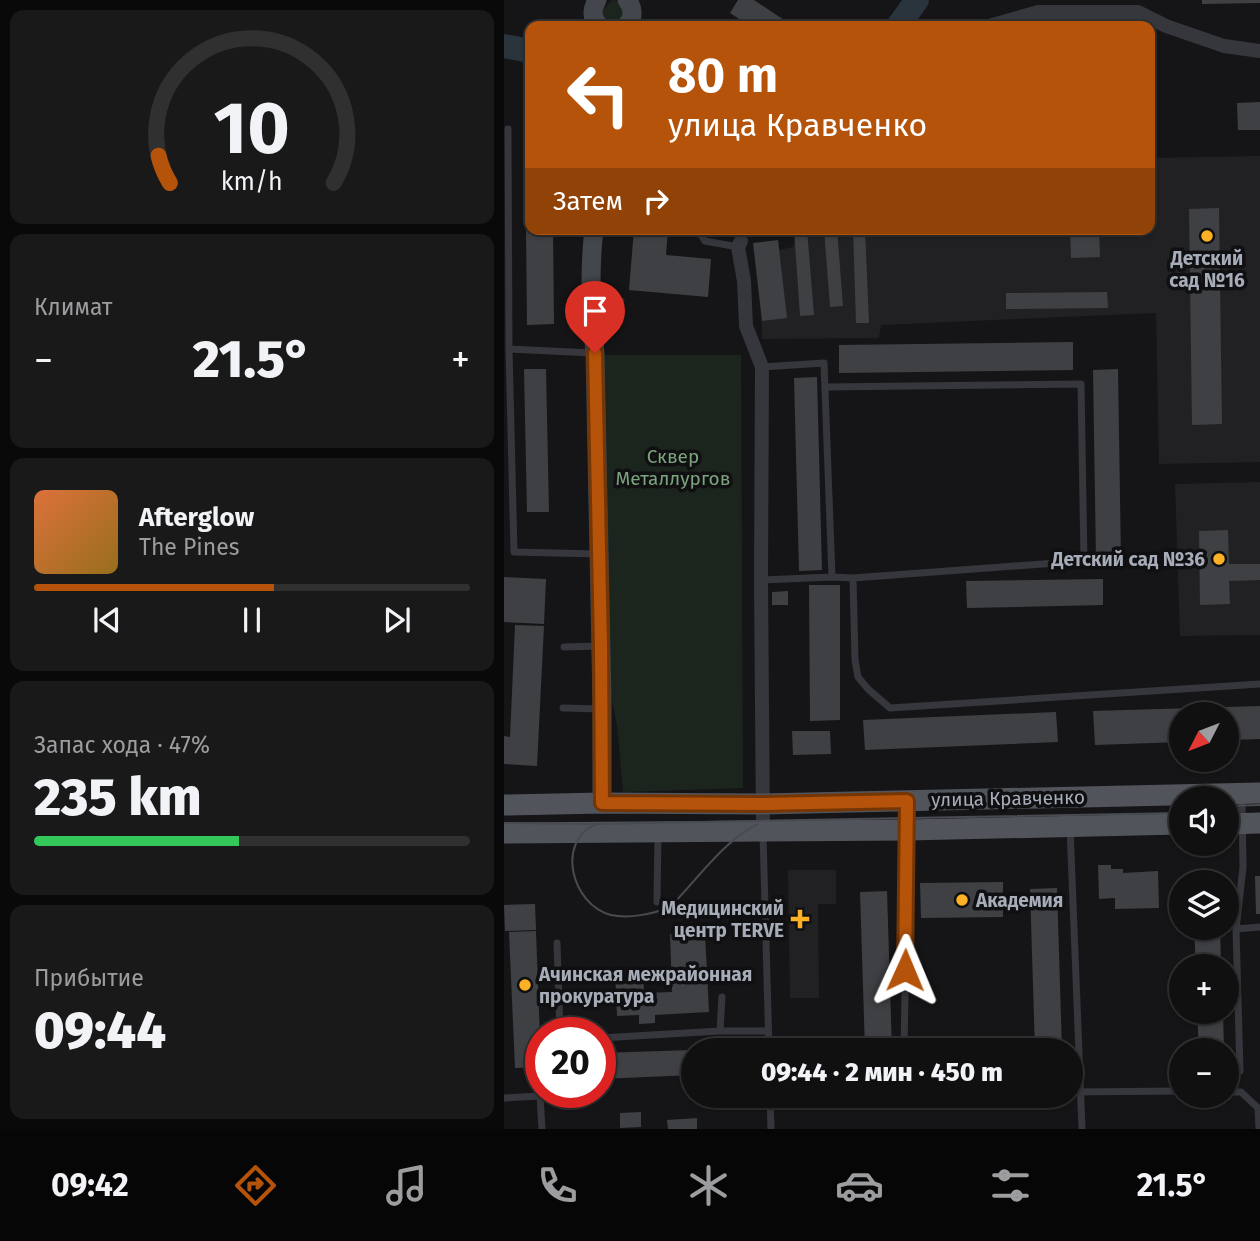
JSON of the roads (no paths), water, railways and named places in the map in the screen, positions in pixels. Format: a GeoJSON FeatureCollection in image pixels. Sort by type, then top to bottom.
{"type":"FeatureCollection","features":[{"type":"Feature","properties":{"kind":"main road"},"geometry":{"type":"LineString","coordinates":[[596,21],[593,7],[597,0]]}},
{"type":"Feature","properties":{"kind":"main road"},"geometry":{"type":"LineString","coordinates":[[628,0],[633,13],[630,21]]}},
{"type":"Feature","properties":{"kind":"main road"},"geometry":{"type":"LineString","coordinates":[[593,235],[590,300],[595,353],[602,832]]}},
{"type":"Feature","properties":{"kind":"main road","name":"улица Кравченко"},"geometry":{"type":"LineString","coordinates":[[504,833],[1070,827],[1251,794]]}},
{"type":"Feature","properties":{"kind":"main road","name":"улица Кравченко"},"geometry":{"type":"LineString","coordinates":[[504,805],[763,804],[1068,797],[1155,810],[1169,818]]}},
{"type":"Feature","properties":{"kind":"main road"},"geometry":{"type":"LineString","coordinates":[[545,804],[545,832]]}},
{"type":"Feature","properties":{"kind":"street"},"geometry":{"type":"LineString","coordinates":[[1006,21],[1038,12],[1138,12],[1166,26],[1224,46],[1260,51]]}},
{"type":"Feature","properties":{"kind":"street"},"geometry":{"type":"LineString","coordinates":[[740,244],[746,326],[762,367],[763,831]]}},
{"type":"Feature","properties":{"kind":"street"},"geometry":{"type":"LineString","coordinates":[[1068,797],[1070,827]]}},
{"type":"Feature","properties":{"kind":"street"},"geometry":{"type":"LineString","coordinates":[[567,803],[570,832]]}},
{"type":"Feature","properties":{"kind":"lane"},"geometry":{"type":"LineString","coordinates":[[508,129],[509,349],[514,552]]}},
{"type":"Feature","properties":{"kind":"lane"},"geometry":{"type":"LineString","coordinates":[[701,235],[705,241],[740,244]]}},
{"type":"Feature","properties":{"kind":"lane"},"geometry":{"type":"LineString","coordinates":[[590,300],[621,301]]}},
{"type":"Feature","properties":{"kind":"lane"},"geometry":{"type":"LineString","coordinates":[[509,349],[595,353]]}},
{"type":"Feature","properties":{"kind":"lane"},"geometry":{"type":"LineString","coordinates":[[762,367],[824,363],[832,577]]}},
{"type":"Feature","properties":{"kind":"lane"},"geometry":{"type":"LineString","coordinates":[[761,580],[853,578],[1084,561],[1081,384],[825,387]]}},
{"type":"Feature","properties":{"kind":"lane"},"geometry":{"type":"LineString","coordinates":[[504,552],[599,554]]}},
{"type":"Feature","properties":{"kind":"lane"},"geometry":{"type":"LineString","coordinates":[[853,578],[855,660],[858,677],[890,708],[1260,684]]}},
{"type":"Feature","properties":{"kind":"lane"},"geometry":{"type":"LineString","coordinates":[[564,647],[601,646]]}},
{"type":"Feature","properties":{"kind":"lane"},"geometry":{"type":"LineString","coordinates":[[563,708],[602,709]]}},
{"type":"Feature","properties":{"kind":"lane"},"geometry":{"type":"LineString","coordinates":[[1239,902],[1243,867],[1243,823],[1251,794]]}},
{"type":"Feature","properties":{"kind":"lane"},"geometry":{"type":"LineString","coordinates":[[904,1038],[907,801]]}},
{"type":"Feature","properties":{"kind":"lane"},"geometry":{"type":"LineString","coordinates":[[1070,827],[1078,1038]]}},
{"type":"Feature","properties":{"kind":"lane"},"geometry":{"type":"LineString","coordinates":[[763,831],[768,1038]]}},
{"type":"Feature","properties":{"kind":"lane"},"geometry":{"type":"LineString","coordinates":[[657,902],[658,832]]}},
{"type":"Feature","properties":{"kind":"lane"},"geometry":{"type":"LineString","coordinates":[[1239,929],[1260,927]]}},
{"type":"Feature","properties":{"kind":"lane"},"geometry":{"type":"LineString","coordinates":[[1236,940],[1240,1071]]}},
{"type":"Feature","properties":{"kind":"lane"},"geometry":{"type":"LineString","coordinates":[[557,943],[559,1017]]}},
{"type":"Feature","properties":{"kind":"lane"},"geometry":{"type":"LineString","coordinates":[[720,1031],[722,997]]}},
{"type":"Feature","properties":{"kind":"lane"},"geometry":{"type":"LineString","coordinates":[[616,1037],[768,1031]]}},
{"type":"Feature","properties":{"kind":"lane"},"geometry":{"type":"LineString","coordinates":[[1083,1092],[1169,1091]]}},
{"type":"Feature","properties":{"kind":"lane"},"geometry":{"type":"LineString","coordinates":[[1239,1093],[1258,1108],[1259,1129]]}},
{"type":"Feature","properties":{"kind":"lane"},"geometry":{"type":"LineString","coordinates":[[504,1098],[540,1096],[542,1129]]}},
{"type":"Feature","properties":{"kind":"lane"},"geometry":{"type":"LineString","coordinates":[[770,1108],[771,1129]]}},
{"type":"Feature","properties":{"kind":"lane"},"geometry":{"type":"LineString","coordinates":[[1081,1108],[1082,1129]]}},
{"type":"Feature","properties":{"kind":"waterway"},"geometry":{"type":"LineString","coordinates":[[902,21],[917,0]]}},
{"type":"Feature","properties":{"kind":"waterway"},"geometry":{"type":"LineString","coordinates":[[504,46],[525,50]]}},
{"type":"Feature","properties":{"kind":"tram line"},"geometry":{"type":"LineString","coordinates":[[1239,806],[1260,805]]}},
{"type":"Feature","properties":{"kind":"tram line"},"geometry":{"type":"LineString","coordinates":[[504,823],[595,824],[1169,813]]}},
{"type":"Feature","properties":{"kind":"tram line"},"geometry":{"type":"LineString","coordinates":[[596,824],[583,833],[576,844],[572,858],[578,887],[597,909],[611,915],[625,916],[649,914],[670,907],[723,850],[758,824]]}},
{"type":"Feature","properties":{"kind":"place","name":"Детский сад №16"},"geometry":{"type":"Point","coordinates":[1207,236]}},
{"type":"Feature","properties":{"kind":"place","name":"Детский сад №36"},"geometry":{"type":"Point","coordinates":[1219,559]}},
{"type":"Feature","properties":{"kind":"place","name":"Академия"},"geometry":{"type":"Point","coordinates":[962,900]}},
{"type":"Feature","properties":{"kind":"place","name":"Медицинский центр TERVE"},"geometry":{"type":"Point","coordinates":[800,919]}},
{"type":"Feature","properties":{"kind":"place","name":"Ачинская межрайонная прокуратура"},"geometry":{"type":"Point","coordinates":[525,985]}},
{"type":"Feature","properties":{"kind":"park label","name":"Сквер Металлургов"},"geometry":{"type":"Point","coordinates":[673,467]}}]}
